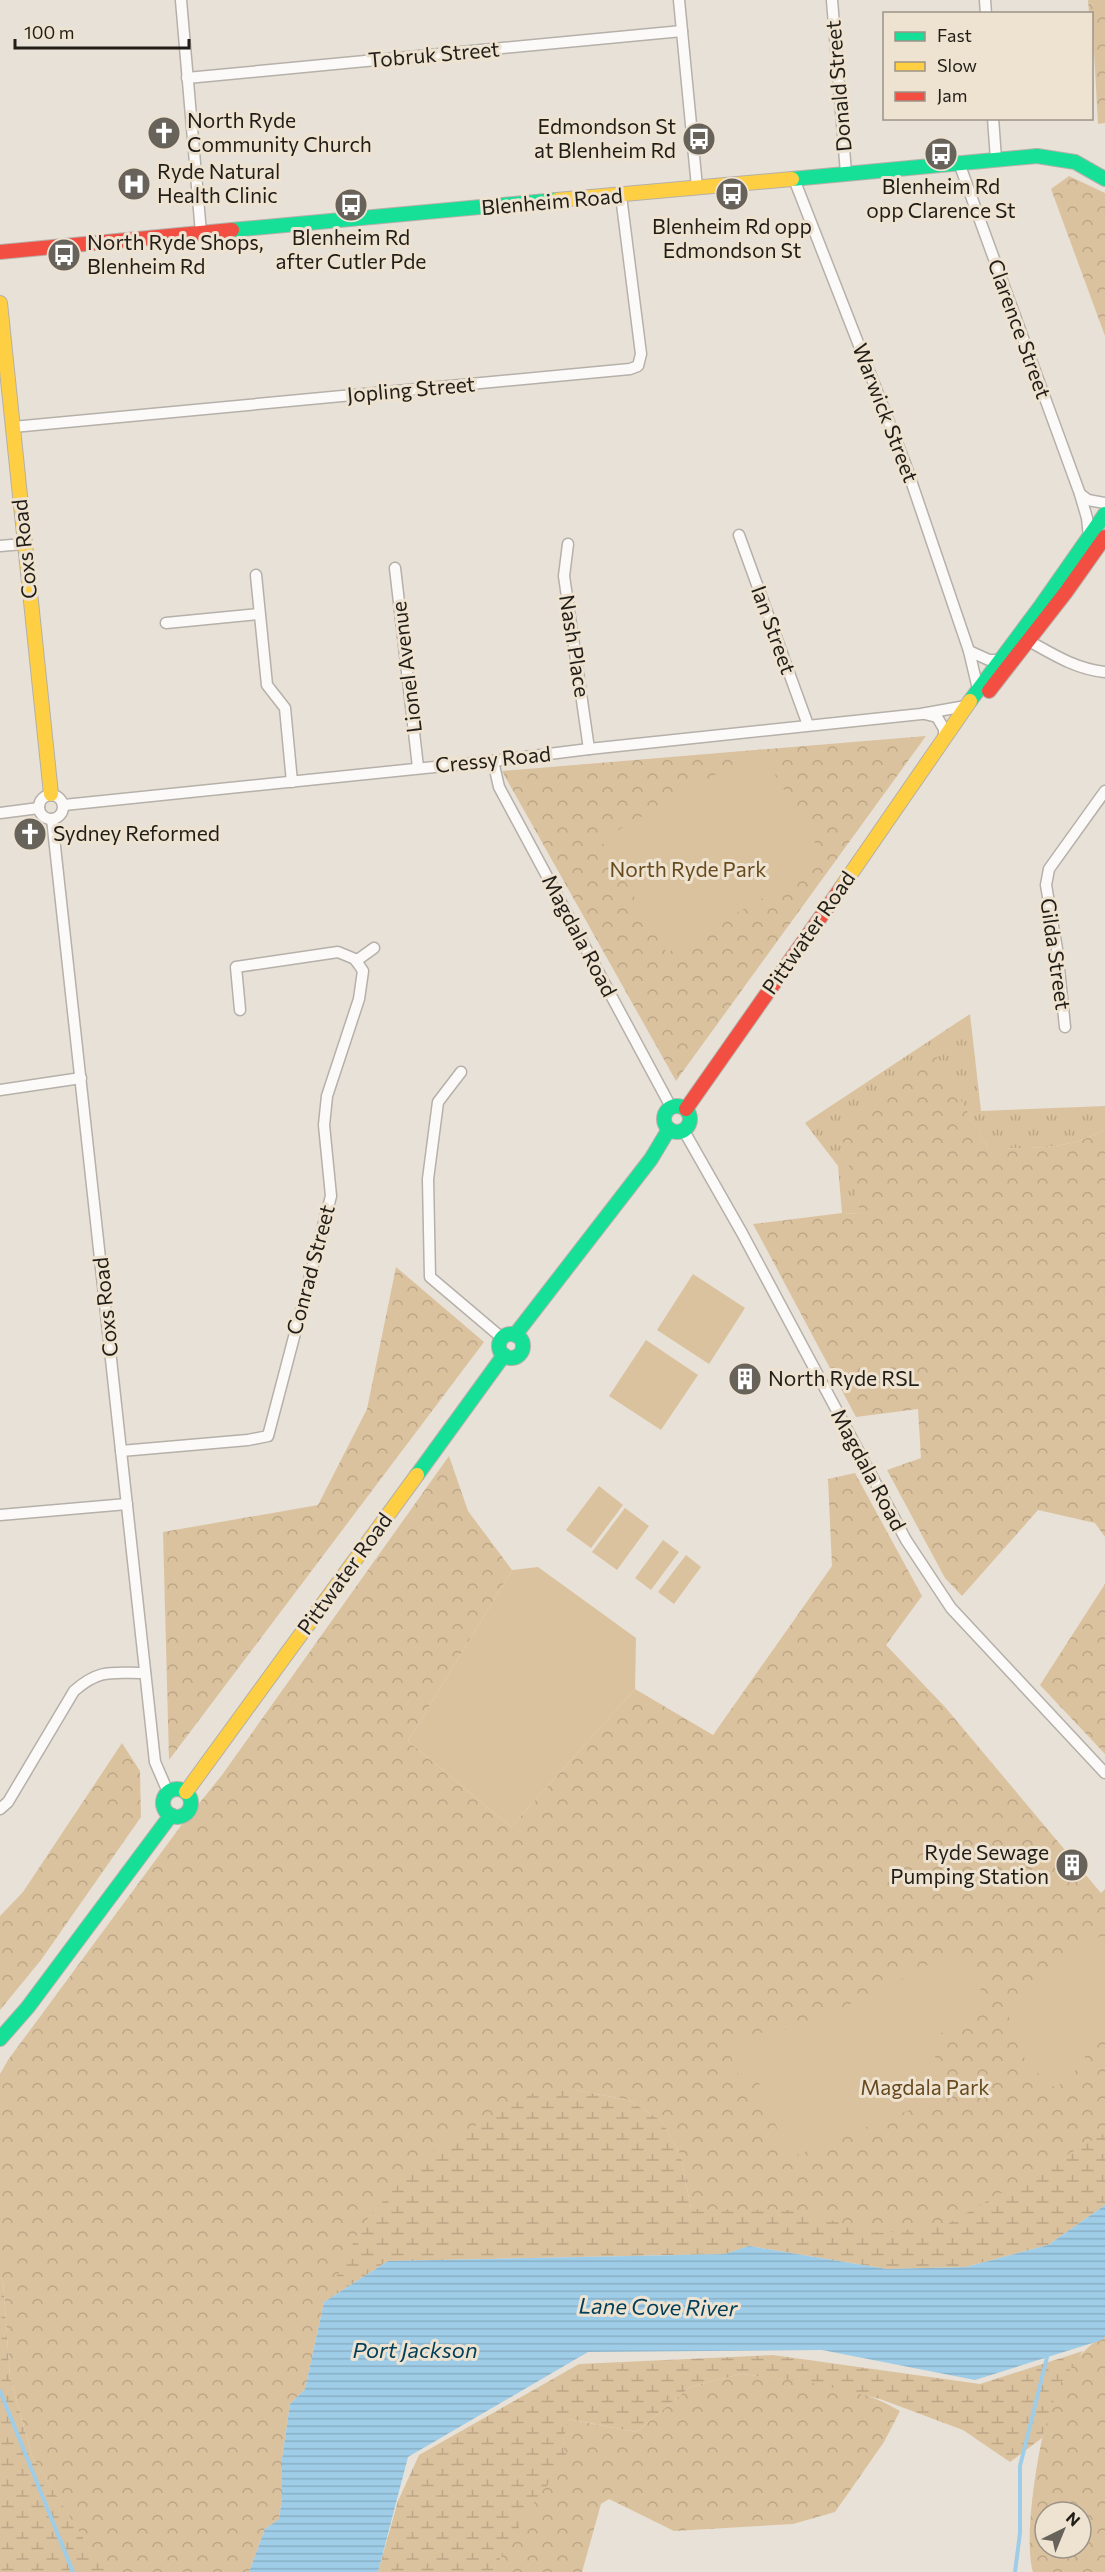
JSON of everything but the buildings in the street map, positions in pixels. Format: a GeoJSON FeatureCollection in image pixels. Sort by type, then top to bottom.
{"type":"FeatureCollection","features":[{"type":"Feature","properties":{"kind":"main road","name":"Blenheim Road"},"geometry":{"type":"LineString","coordinates":[[0,252],[621,196],[996,159],[1050,157],[1075,162],[1104,174]]}},
{"type":"Feature","properties":{"kind":"main road","name":"Coxs Road"},"geometry":{"type":"LineString","coordinates":[[0,303],[23,544],[51,794]]}},
{"type":"Feature","properties":{"kind":"main road","name":"Pittwater Road"},"geometry":{"type":"LineString","coordinates":[[932,757],[944,735],[1040,607],[1105,514]]}},
{"type":"Feature","properties":{"kind":"main road","name":"Pittwater Road"},"geometry":{"type":"LineString","coordinates":[[686,1109],[932,757],[1029,641],[1105,537]]}},
{"type":"Feature","properties":{"kind":"main road"},"geometry":{"type":"LineString","coordinates":[[681,1106],[686,1109],[691,1120],[684,1131],[676,1132],[669,1129],[664,1118],[671,1107],[681,1106]]}},
{"type":"Feature","properties":{"kind":"main road"},"geometry":{"type":"LineString","coordinates":[[508,1336],[522,1342],[521,1353],[511,1358],[504,1355],[499,1348],[508,1336],[651,1159],[669,1129]]}},
{"type":"Feature","properties":{"kind":"main road","name":"Pittwater Road"},"geometry":{"type":"LineString","coordinates":[[186,1792],[504,1355]]}},
{"type":"Feature","properties":{"kind":"main road"},"geometry":{"type":"LineString","coordinates":[[176,1789],[186,1792],[191,1799],[190,1810],[181,1817],[171,1815],[164,1806],[168,1792],[176,1789]]}},
{"type":"Feature","properties":{"kind":"main road"},"geometry":{"type":"LineString","coordinates":[[0,2039],[28,2007],[171,1815]]}},
{"type":"Feature","properties":{"kind":"street"},"geometry":{"type":"LineString","coordinates":[[181,0],[201,233]]}},
{"type":"Feature","properties":{"kind":"street"},"geometry":{"type":"LineString","coordinates":[[679,0],[697,187]]}},
{"type":"Feature","properties":{"kind":"street","name":"Donald Street"},"geometry":{"type":"LineString","coordinates":[[832,0],[846,173]]}},
{"type":"Feature","properties":{"kind":"street","name":"Tobruk Street"},"geometry":{"type":"LineString","coordinates":[[187,78],[682,31]]}},
{"type":"Feature","properties":{"kind":"street"},"geometry":{"type":"LineString","coordinates":[[993,120],[996,159]]}},
{"type":"Feature","properties":{"kind":"street","name":"Clarence Street"},"geometry":{"type":"LineString","coordinates":[[959,164],[1080,494],[1087,518],[1089,537]]}},
{"type":"Feature","properties":{"kind":"street","name":"Warwick Street"},"geometry":{"type":"LineString","coordinates":[[794,179],[905,463],[969,651],[978,689]]}},
{"type":"Feature","properties":{"kind":"street","name":"Jopling Street"},"geometry":{"type":"LineString","coordinates":[[13,427],[630,369],[638,366],[641,354],[621,196]]}},
{"type":"Feature","properties":{"kind":"street"},"geometry":{"type":"LineString","coordinates":[[1080,494],[1088,500],[1105,503]]}},
{"type":"Feature","properties":{"kind":"street","name":"Ian Street"},"geometry":{"type":"LineString","coordinates":[[739,535],[808,725]]}},
{"type":"Feature","properties":{"kind":"street"},"geometry":{"type":"LineString","coordinates":[[0,546],[23,544]]}},
{"type":"Feature","properties":{"kind":"street","name":"Nash Place"},"geometry":{"type":"LineString","coordinates":[[568,544],[564,576],[589,749]]}},
{"type":"Feature","properties":{"kind":"street","name":"Lionel Avenue"},"geometry":{"type":"LineString","coordinates":[[395,568],[418,767]]}},
{"type":"Feature","properties":{"kind":"street"},"geometry":{"type":"LineString","coordinates":[[256,575],[267,685],[285,708],[292,782]]}},
{"type":"Feature","properties":{"kind":"street"},"geometry":{"type":"LineString","coordinates":[[969,651],[989,660],[1003,656],[1029,641],[1040,607]]}},
{"type":"Feature","properties":{"kind":"street"},"geometry":{"type":"LineString","coordinates":[[166,623],[259,614]]}},
{"type":"Feature","properties":{"kind":"street"},"geometry":{"type":"LineString","coordinates":[[1029,641],[1065,661],[1088,670],[1105,672]]}},
{"type":"Feature","properties":{"kind":"street","name":"Cressy Road"},"geometry":{"type":"LineString","coordinates":[[64,805],[493,761],[921,714],[966,706]]}},
{"type":"Feature","properties":{"kind":"street"},"geometry":{"type":"LineString","coordinates":[[921,714],[937,717],[944,729],[944,735]]}},
{"type":"Feature","properties":{"kind":"street","name":"Magdala Road"},"geometry":{"type":"LineString","coordinates":[[493,761],[499,787],[671,1107]]}},
{"type":"Feature","properties":{"kind":"street","name":"Gilda Street"},"geometry":{"type":"LineString","coordinates":[[1065,1026],[1057,949],[1046,885],[1049,869],[1105,791]]}},
{"type":"Feature","properties":{"kind":"street"},"geometry":{"type":"LineString","coordinates":[[51,794],[59,797],[64,805],[61,815],[52,819],[43,816],[39,808],[42,798],[51,794]]}},
{"type":"Feature","properties":{"kind":"street"},"geometry":{"type":"LineString","coordinates":[[0,813],[39,808]]}},
{"type":"Feature","properties":{"kind":"street","name":"Coxs Road"},"geometry":{"type":"LineString","coordinates":[[52,819],[155,1762],[168,1792]]}},
{"type":"Feature","properties":{"kind":"street"},"geometry":{"type":"LineString","coordinates":[[240,1010],[236,967],[338,952],[356,961],[374,948]]}},
{"type":"Feature","properties":{"kind":"street","name":"Conrad Street"},"geometry":{"type":"LineString","coordinates":[[122,1451],[248,1440],[268,1436],[331,1196],[324,1125],[327,1095],[359,999],[363,971],[356,961]]}},
{"type":"Feature","properties":{"kind":"street"},"geometry":{"type":"LineString","coordinates":[[461,1072],[438,1102],[428,1179],[429,1277],[508,1336]]}},
{"type":"Feature","properties":{"kind":"street"},"geometry":{"type":"LineString","coordinates":[[0,1090],[81,1078]]}},
{"type":"Feature","properties":{"kind":"street","name":"Magdala Road"},"geometry":{"type":"LineString","coordinates":[[684,1131],[742,1233],[906,1540],[928,1576],[951,1608],[1105,1773]]}},
{"type":"Feature","properties":{"kind":"street"},"geometry":{"type":"LineString","coordinates":[[0,1515],[127,1504]]}},
{"type":"Feature","properties":{"kind":"street"},"geometry":{"type":"LineString","coordinates":[[0,1809],[8,1802],[75,1691],[90,1677],[110,1672],[145,1673]]}},
{"type":"Feature","properties":{"kind":"green space"},"geometry":{"type":"Polygon","coordinates":[[[1088,0],[1105,0],[1105,123],[1098,124],[1093,12],[1089,12],[1088,0]]]}},
{"type":"Feature","properties":{"kind":"green space"},"geometry":{"type":"Polygon","coordinates":[[[1069,176],[1105,193],[1105,336],[1051,189],[1069,176]]]}},
{"type":"Feature","properties":{"kind":"green space","name":"North Ryde Park"},"geometry":{"type":"Polygon","coordinates":[[[926,736],[676,1081],[502,771],[926,736]]]}},
{"type":"Feature","properties":{"kind":"green space"},"geometry":{"type":"Polygon","coordinates":[[[760,749],[826,862],[667,953],[601,840],[760,749]]]}},
{"type":"Feature","properties":{"kind":"green space"},"geometry":{"type":"Polygon","coordinates":[[[970,1014],[981,1111],[1105,1106],[1105,1129],[1063,1145],[1034,1148],[988,1148],[935,1056],[861,1214],[842,1213],[838,1166],[805,1123],[970,1014]]]}},
{"type":"Feature","properties":{"kind":"green space"},"geometry":{"type":"Polygon","coordinates":[[[936,1056],[988,1148],[1034,1148],[1063,1145],[1105,1129],[1105,1537],[1095,1523],[1038,1510],[962,1596],[945,1578],[887,1470],[921,1458],[918,1409],[856,1417],[753,1224],[842,1213],[861,1214],[839,1126],[936,1056]]]}},
{"type":"Feature","properties":{"kind":"green space"},"geometry":{"type":"Polygon","coordinates":[[[396,1267],[484,1342],[169,1760],[163,1532],[318,1505],[367,1409],[396,1267]]]}},
{"type":"Feature","properties":{"kind":"green space"},"geometry":{"type":"Polygon","coordinates":[[[693,1274],[745,1308],[709,1364],[657,1330],[693,1274]]]}},
{"type":"Feature","properties":{"kind":"green space"},"geometry":{"type":"Polygon","coordinates":[[[646,1340],[698,1375],[661,1430],[609,1396],[646,1340]]]}},
{"type":"Feature","properties":{"kind":"green space","name":"Magdala Park"},"geometry":{"type":"Polygon","coordinates":[[[449,1456],[468,1511],[512,1570],[408,1741],[511,1827],[635,1689],[713,1735],[832,1566],[828,1479],[855,1473],[922,1596],[886,1645],[945,1707],[1101,1893],[1105,1889],[1105,2205],[966,2267],[691,2209],[681,2156],[662,2121],[628,2100],[575,2090],[324,2302],[305,2389],[290,2404],[282,2459],[282,2497],[279,2519],[265,2529],[249,2572],[110,2572],[101,2568],[32,2456],[10,2377],[3,2281],[0,2277],[0,2074],[180,1827],[222,1775],[449,1456]]]}},
{"type":"Feature","properties":{"kind":"green space"},"geometry":{"type":"Polygon","coordinates":[[[599,1486],[623,1505],[591,1548],[566,1530],[599,1486]]]}},
{"type":"Feature","properties":{"kind":"green space"},"geometry":{"type":"Polygon","coordinates":[[[625,1508],[649,1526],[617,1570],[592,1552],[625,1508]]]}},
{"type":"Feature","properties":{"kind":"green space"},"geometry":{"type":"Polygon","coordinates":[[[663,1540],[679,1552],[651,1590],[635,1578],[663,1540]]]}},
{"type":"Feature","properties":{"kind":"green space"},"geometry":{"type":"Polygon","coordinates":[[[686,1555],[701,1567],[674,1604],[658,1592],[686,1555]]]}},
{"type":"Feature","properties":{"kind":"green space"},"geometry":{"type":"Polygon","coordinates":[[[538,1567],[636,1638],[635,1689],[511,1827],[408,1741],[512,1570],[538,1567]]]}},
{"type":"Feature","properties":{"kind":"green space"},"geometry":{"type":"Polygon","coordinates":[[[1105,1584],[1105,1754],[1040,1685],[1105,1584]]]}},
{"type":"Feature","properties":{"kind":"green space"},"geometry":{"type":"Polygon","coordinates":[[[122,1743],[140,1771],[141,1817],[41,1960],[0,2010],[0,1916],[23,1892],[122,1743]]]}},
{"type":"Feature","properties":{"kind":"green space"},"geometry":{"type":"Polygon","coordinates":[[[1100,1936],[1105,1943],[1105,2030],[1079,2049],[1087,2060],[1057,2087],[1050,2086],[1020,2053],[1030,2045],[1002,2008],[1100,1936]]]}},
{"type":"Feature","properties":{"kind":"green space","name":"Magdala Park"},"geometry":{"type":"Polygon","coordinates":[[[958,1952],[968,1956],[989,2012],[928,2039],[950,2094],[789,2158],[757,2078],[742,2083],[727,2047],[776,2027],[779,2032],[904,1983],[902,1976],[958,1952]]]}},
{"type":"Feature","properties":{"kind":"green space"},"geometry":{"type":"Polygon","coordinates":[[[575,2090],[628,2100],[662,2121],[681,2156],[691,2209],[792,2210],[880,2233],[946,2225],[1105,2133],[1105,2205],[1048,2245],[966,2267],[887,2269],[749,2246],[725,2254],[388,2261],[324,2302],[362,2225],[424,2155],[535,2092],[575,2090]]]}},
{"type":"Feature","properties":{"kind":"green space"},"geometry":{"type":"Polygon","coordinates":[[[0,2277],[3,2281],[10,2377],[32,2456],[101,2567],[110,2572],[0,2572],[0,2277]]]}},
{"type":"Feature","properties":{"kind":"green space"},"geometry":{"type":"Polygon","coordinates":[[[1105,2332],[1105,2572],[1033,2572],[1030,2533],[1032,2507],[1035,2480],[1039,2452],[1057,2387],[1078,2358],[1105,2332]]]}},
{"type":"Feature","properties":{"kind":"green space"},"geometry":{"type":"Polygon","coordinates":[[[1083,2351],[1058,2387],[1042,2438],[1010,2462],[963,2430],[880,2399],[809,2382],[741,2374],[690,2387],[636,2432],[569,2419],[562,2444],[569,2460],[538,2496],[492,2572],[378,2572],[398,2501],[419,2455],[579,2364],[773,2355],[980,2384],[1083,2351]]]}},
{"type":"Feature","properties":{"kind":"green space"},"geometry":{"type":"Polygon","coordinates":[[[741,2374],[823,2384],[863,2394],[900,2411],[884,2442],[835,2512],[793,2524],[674,2531],[609,2499],[601,2504],[582,2572],[492,2572],[562,2444],[568,2419],[636,2432],[690,2387],[741,2374]]]}},
{"type":"Feature","properties":{"kind":"water","name":"Port Jackson"},"geometry":{"type":"Polygon","coordinates":[[[1105,2205],[1105,2336],[1102,2340],[975,2380],[822,2350],[588,2352],[408,2457],[378,2572],[249,2572],[265,2529],[279,2519],[282,2497],[282,2459],[290,2404],[305,2389],[324,2302],[388,2261],[725,2254],[749,2246],[887,2269],[966,2267],[1048,2245],[1105,2205]]]}},
{"type":"Feature","properties":{"kind":"waterway"},"geometry":{"type":"LineString","coordinates":[[1015,2572],[1020,2533],[1020,2466],[1047,2357],[1044,2355]]}},
{"type":"Feature","properties":{"kind":"waterway"},"geometry":{"type":"LineString","coordinates":[[0,2391],[73,2572]]}},
{"type":"Feature","properties":{"kind":"traffic: fast"},"geometry":{"type":"LineString","coordinates":[[792,179],[1037,156],[1075,162],[1105,179]]}},
{"type":"Feature","properties":{"kind":"traffic: fast"},"geometry":{"type":"LineString","coordinates":[[232,230],[557,200]]}},
{"type":"Feature","properties":{"kind":"traffic: fast"},"geometry":{"type":"LineString","coordinates":[[970,701],[1105,514]]}},
{"type":"Feature","properties":{"kind":"traffic: fast"},"geometry":{"type":"LineString","coordinates":[[677,1106],[686,1110],[690,1119],[686,1128],[677,1132],[668,1128],[664,1119],[668,1110],[677,1106]]}},
{"type":"Feature","properties":{"kind":"traffic: fast"},"geometry":{"type":"LineString","coordinates":[[515,1335],[651,1159],[669,1129]]}},
{"type":"Feature","properties":{"kind":"traffic: fast"},"geometry":{"type":"LineString","coordinates":[[511,1334],[516,1335],[522,1341],[523,1346],[522,1351],[516,1357],[511,1358],[506,1357],[500,1351],[499,1346],[500,1341],[506,1335],[511,1334]]}},
{"type":"Feature","properties":{"kind":"traffic: fast"},"geometry":{"type":"LineString","coordinates":[[417,1475],[504,1355]]}},
{"type":"Feature","properties":{"kind":"traffic: fast"},"geometry":{"type":"LineString","coordinates":[[177,1789],[187,1793],[191,1803],[187,1813],[177,1817],[167,1813],[163,1803],[167,1793],[177,1789]]}},
{"type":"Feature","properties":{"kind":"traffic: fast"},"geometry":{"type":"LineString","coordinates":[[0,2039],[28,2007],[171,1815]]}},
{"type":"Feature","properties":{"kind":"traffic: slow"},"geometry":{"type":"LineString","coordinates":[[557,200],[792,179]]}},
{"type":"Feature","properties":{"kind":"traffic: slow"},"geometry":{"type":"LineString","coordinates":[[0,303],[51,794]]}},
{"type":"Feature","properties":{"kind":"traffic: slow"},"geometry":{"type":"LineString","coordinates":[[841,888],[970,701]]}},
{"type":"Feature","properties":{"kind":"traffic: slow"},"geometry":{"type":"LineString","coordinates":[[186,1792],[417,1475]]}},
{"type":"Feature","properties":{"kind":"traffic: jam"},"geometry":{"type":"LineString","coordinates":[[0,252],[232,230]]}},
{"type":"Feature","properties":{"kind":"traffic: jam"},"geometry":{"type":"LineString","coordinates":[[989,691],[1066,592],[1105,537]]}},
{"type":"Feature","properties":{"kind":"traffic: jam"},"geometry":{"type":"LineString","coordinates":[[686,1109],[841,888]]}},
{"type":"Feature","properties":{"kind":"place","name":"North Ryde Community Church"},"geometry":{"type":"Point","coordinates":[164,133]}},
{"type":"Feature","properties":{"kind":"place","name":"Edmondson St at Blenheim Rd"},"geometry":{"type":"Point","coordinates":[699,139]}},
{"type":"Feature","properties":{"kind":"place","name":"Blenheim Rd opp Clarence St"},"geometry":{"type":"Point","coordinates":[941,154]}},
{"type":"Feature","properties":{"kind":"place","name":"Ryde Natural Health Clinic"},"geometry":{"type":"Point","coordinates":[134,184]}},
{"type":"Feature","properties":{"kind":"place","name":"Blenheim Rd opp Edmondson St"},"geometry":{"type":"Point","coordinates":[732,194]}},
{"type":"Feature","properties":{"kind":"place","name":"Blenheim Rd after Cutler Pde"},"geometry":{"type":"Point","coordinates":[351,205]}},
{"type":"Feature","properties":{"kind":"place","name":"North Ryde Shops, Blenheim Rd"},"geometry":{"type":"Point","coordinates":[64,255]}},
{"type":"Feature","properties":{"kind":"place","name":"Sydney Reformed"},"geometry":{"type":"Point","coordinates":[30,834]}},
{"type":"Feature","properties":{"kind":"place","name":"North Ryde RSL"},"geometry":{"type":"Point","coordinates":[745,1379]}},
{"type":"Feature","properties":{"kind":"place","name":"Ryde Sewage Pumping Station"},"geometry":{"type":"Point","coordinates":[1072,1865]}},
{"type":"Feature","properties":{"kind":"water label","name":"Lane Cove River"},"geometry":{"type":"Point","coordinates":[658,2307]}}]}
